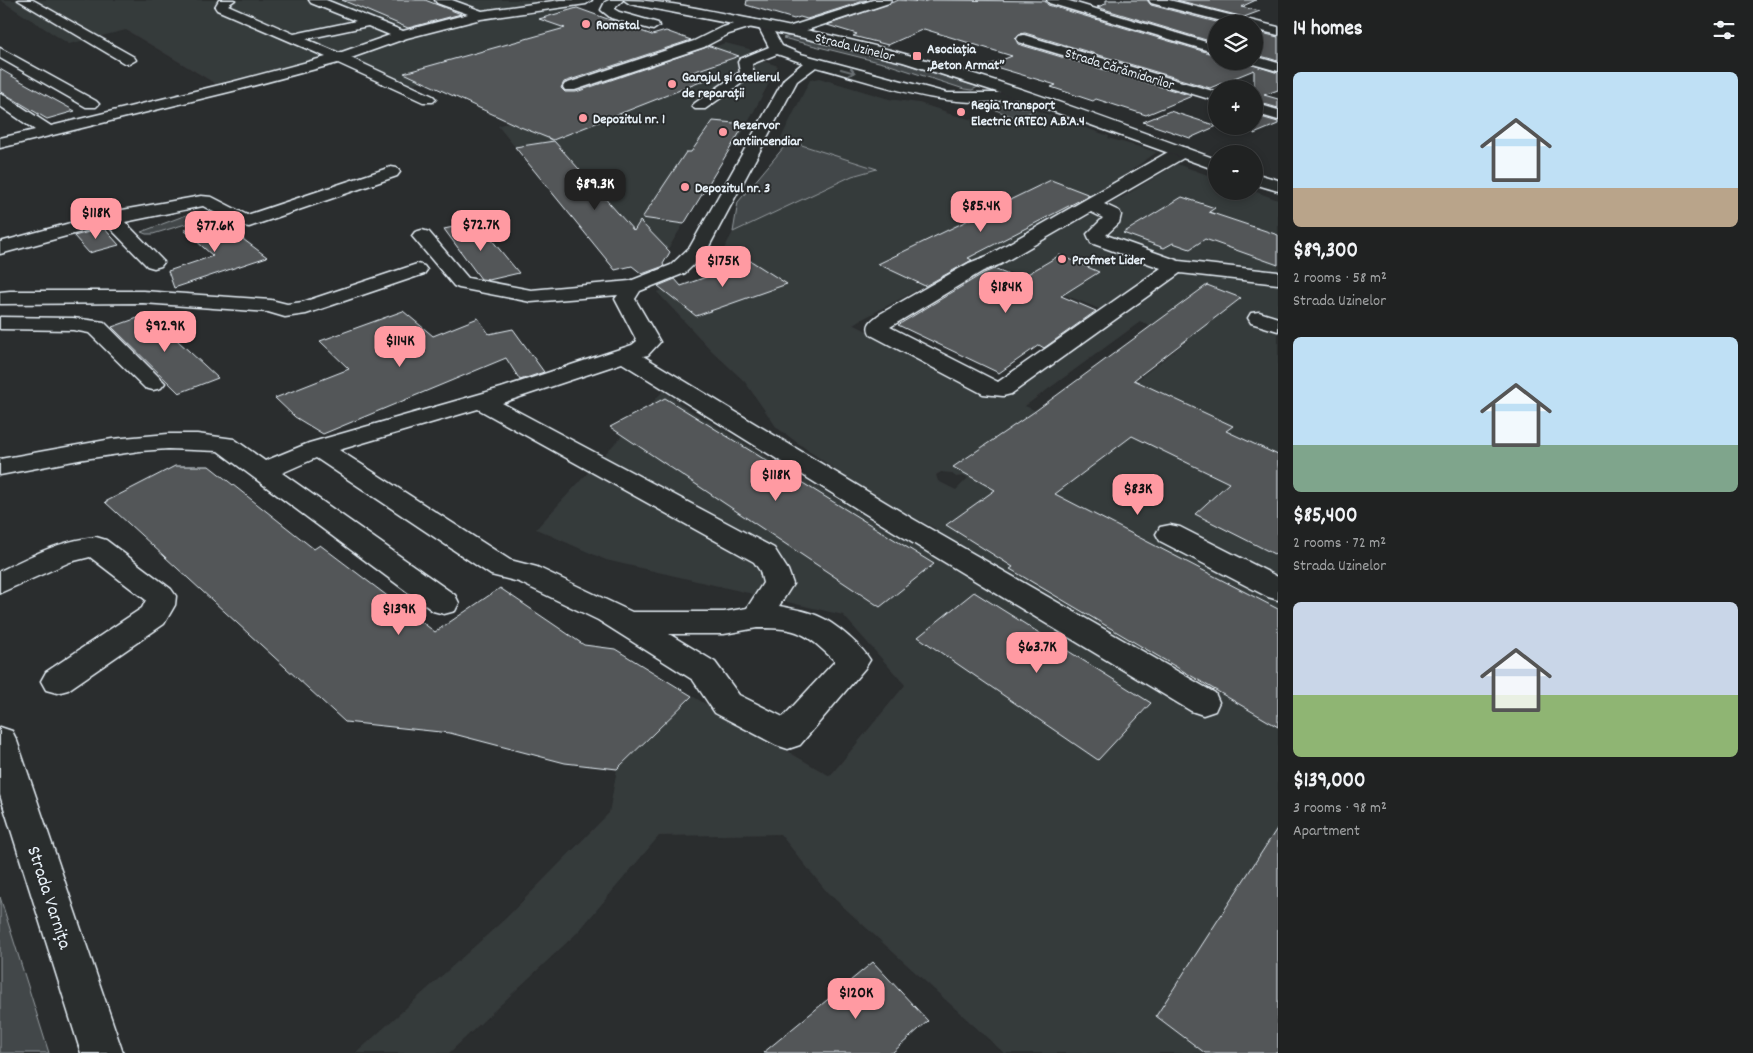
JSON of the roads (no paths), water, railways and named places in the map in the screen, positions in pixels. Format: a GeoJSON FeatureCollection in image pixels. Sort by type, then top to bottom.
{"type":"FeatureCollection","features":[{"type":"Feature","properties":{"kind":"street"},"geometry":{"type":"LineString","coordinates":[[24,0],[129,60]]}},
{"type":"Feature","properties":{"kind":"street"},"geometry":{"type":"LineString","coordinates":[[229,0],[223,3],[221,7],[428,99]]}},
{"type":"Feature","properties":{"kind":"street"},"geometry":{"type":"LineString","coordinates":[[315,0],[402,35]]}},
{"type":"Feature","properties":{"kind":"street"},"geometry":{"type":"LineString","coordinates":[[441,0],[481,15]]}},
{"type":"Feature","properties":{"kind":"street"},"geometry":{"type":"LineString","coordinates":[[471,0],[506,11]]}},
{"type":"Feature","properties":{"kind":"street"},"geometry":{"type":"LineString","coordinates":[[492,0],[531,8]]}},
{"type":"Feature","properties":{"kind":"street"},"geometry":{"type":"LineString","coordinates":[[548,6],[564,0]]}},
{"type":"Feature","properties":{"kind":"street"},"geometry":{"type":"LineString","coordinates":[[0,143],[236,86],[339,58],[402,35],[481,15],[586,0]]}},
{"type":"Feature","properties":{"kind":"street"},"geometry":{"type":"LineString","coordinates":[[617,0],[609,5],[607,10],[615,15],[653,26]]}},
{"type":"Feature","properties":{"kind":"street"},"geometry":{"type":"LineString","coordinates":[[630,0],[739,28],[757,24],[777,48],[791,55],[947,97],[989,98],[1016,94]]}},
{"type":"Feature","properties":{"kind":"street"},"geometry":{"type":"LineString","coordinates":[[790,31],[885,0]]}},
{"type":"Feature","properties":{"kind":"street"},"geometry":{"type":"LineString","coordinates":[[1155,0],[1214,15]]}},
{"type":"Feature","properties":{"kind":"street"},"geometry":{"type":"LineString","coordinates":[[1065,1],[1208,46]]}},
{"type":"Feature","properties":{"kind":"street"},"geometry":{"type":"LineString","coordinates":[[292,38],[369,22]]}},
{"type":"Feature","properties":{"kind":"street","name":"Strada Uzinelor"},"geometry":{"type":"LineString","coordinates":[[757,24],[907,59],[1016,94],[1208,161]]}},
{"type":"Feature","properties":{"kind":"street"},"geometry":{"type":"LineString","coordinates":[[570,87],[699,44],[727,25]]}},
{"type":"Feature","properties":{"kind":"street"},"geometry":{"type":"LineString","coordinates":[[1263,27],[1278,31]]}},
{"type":"Feature","properties":{"kind":"street","name":"Strada Cărămidarilor"},"geometry":{"type":"LineString","coordinates":[[1024,39],[1208,95]]}},
{"type":"Feature","properties":{"kind":"street"},"geometry":{"type":"LineString","coordinates":[[700,106],[747,73],[745,62],[777,48]]}},
{"type":"Feature","properties":{"kind":"street"},"geometry":{"type":"LineString","coordinates":[[0,52],[91,104]]}},
{"type":"Feature","properties":{"kind":"street"},"geometry":{"type":"LineString","coordinates":[[422,236],[461,282],[531,296],[633,287],[678,269],[698,250],[792,79],[813,62]]}},
{"type":"Feature","properties":{"kind":"street"},"geometry":{"type":"LineString","coordinates":[[1263,63],[1278,67]]}},
{"type":"Feature","properties":{"kind":"street"},"geometry":{"type":"LineString","coordinates":[[0,99],[48,132]]}},
{"type":"Feature","properties":{"kind":"street"},"geometry":{"type":"LineString","coordinates":[[1263,111],[1278,115]]}},
{"type":"Feature","properties":{"kind":"street"},"geometry":{"type":"LineString","coordinates":[[1176,268],[1003,389],[991,389],[879,330],[879,325],[888,319],[1181,152]]}},
{"type":"Feature","properties":{"kind":"street"},"geometry":{"type":"LineString","coordinates":[[0,248],[111,218],[126,217],[153,209],[173,208],[206,201],[244,221],[249,221],[391,172]]}},
{"type":"Feature","properties":{"kind":"street"},"geometry":{"type":"LineString","coordinates":[[1263,181],[1278,186]]}},
{"type":"Feature","properties":{"kind":"street"},"geometry":{"type":"LineString","coordinates":[[1094,203],[1098,208],[1112,215],[1112,219],[1096,234],[1098,240],[1176,268],[1278,278]]}},
{"type":"Feature","properties":{"kind":"street"},"geometry":{"type":"LineString","coordinates":[[111,218],[154,262]]}},
{"type":"Feature","properties":{"kind":"street"},"geometry":{"type":"LineString","coordinates":[[0,298],[143,297],[271,306],[286,311],[306,308],[417,270]]}},
{"type":"Feature","properties":{"kind":"street"},"geometry":{"type":"LineString","coordinates":[[262,472],[318,448],[481,401],[640,350],[649,342],[625,299],[633,287]]}},
{"type":"Feature","properties":{"kind":"street"},"geometry":{"type":"LineString","coordinates":[[0,323],[73,324],[96,327],[153,383]]}},
{"type":"Feature","properties":{"kind":"street"},"geometry":{"type":"LineString","coordinates":[[625,355],[912,530],[1203,702]]}},
{"type":"Feature","properties":{"kind":"street"},"geometry":{"type":"LineString","coordinates":[[481,401],[764,555],[774,570],[778,584],[757,617]]}},
{"type":"Feature","properties":{"kind":"street"},"geometry":{"type":"LineString","coordinates":[[0,466],[110,446],[165,441],[197,441],[225,444],[444,603]]}},
{"type":"Feature","properties":{"kind":"street"},"geometry":{"type":"LineString","coordinates":[[318,448],[502,568],[527,574],[609,612],[626,623],[704,671],[727,704],[788,735],[854,660],[820,629],[778,616],[757,617],[724,623],[626,623]]}},
{"type":"Feature","properties":{"kind":"street"},"geometry":{"type":"LineString","coordinates":[[1170,534],[1278,590]]}},
{"type":"Feature","properties":{"kind":"street"},"geometry":{"type":"LineString","coordinates":[[0,582],[71,550],[85,546],[96,546],[160,596],[160,605],[153,616],[57,681]]}},
{"type":"Feature","properties":{"kind":"street","name":"Strada Varnița"},"geometry":{"type":"LineString","coordinates":[[0,740],[102,1053]]}},
{"type":"Feature","properties":{"kind":"place","name":"Romstal"},"geometry":{"type":"Point","coordinates":[586,24]}},
{"type":"Feature","properties":{"kind":"place","name":"Asociația „Beton Armat”"},"geometry":{"type":"Point","coordinates":[917,56]}},
{"type":"Feature","properties":{"kind":"place","name":"Garajul și atelierul de reparații"},"geometry":{"type":"Point","coordinates":[672,84]}},
{"type":"Feature","properties":{"kind":"place","name":"Regia Transport Electric (RTEC) A.B.A.4"},"geometry":{"type":"Point","coordinates":[961,112]}},
{"type":"Feature","properties":{"kind":"place","name":"Depozitul nr. 1"},"geometry":{"type":"Point","coordinates":[583,118]}},
{"type":"Feature","properties":{"kind":"place","name":"Rezervor antiincendiar"},"geometry":{"type":"Point","coordinates":[723,132]}},
{"type":"Feature","properties":{"kind":"place","name":"Depozitul nr. 3"},"geometry":{"type":"Point","coordinates":[685,187]}},
{"type":"Feature","properties":{"kind":"place","name":"Profmet Lider"},"geometry":{"type":"Point","coordinates":[1062,259]}}]}
